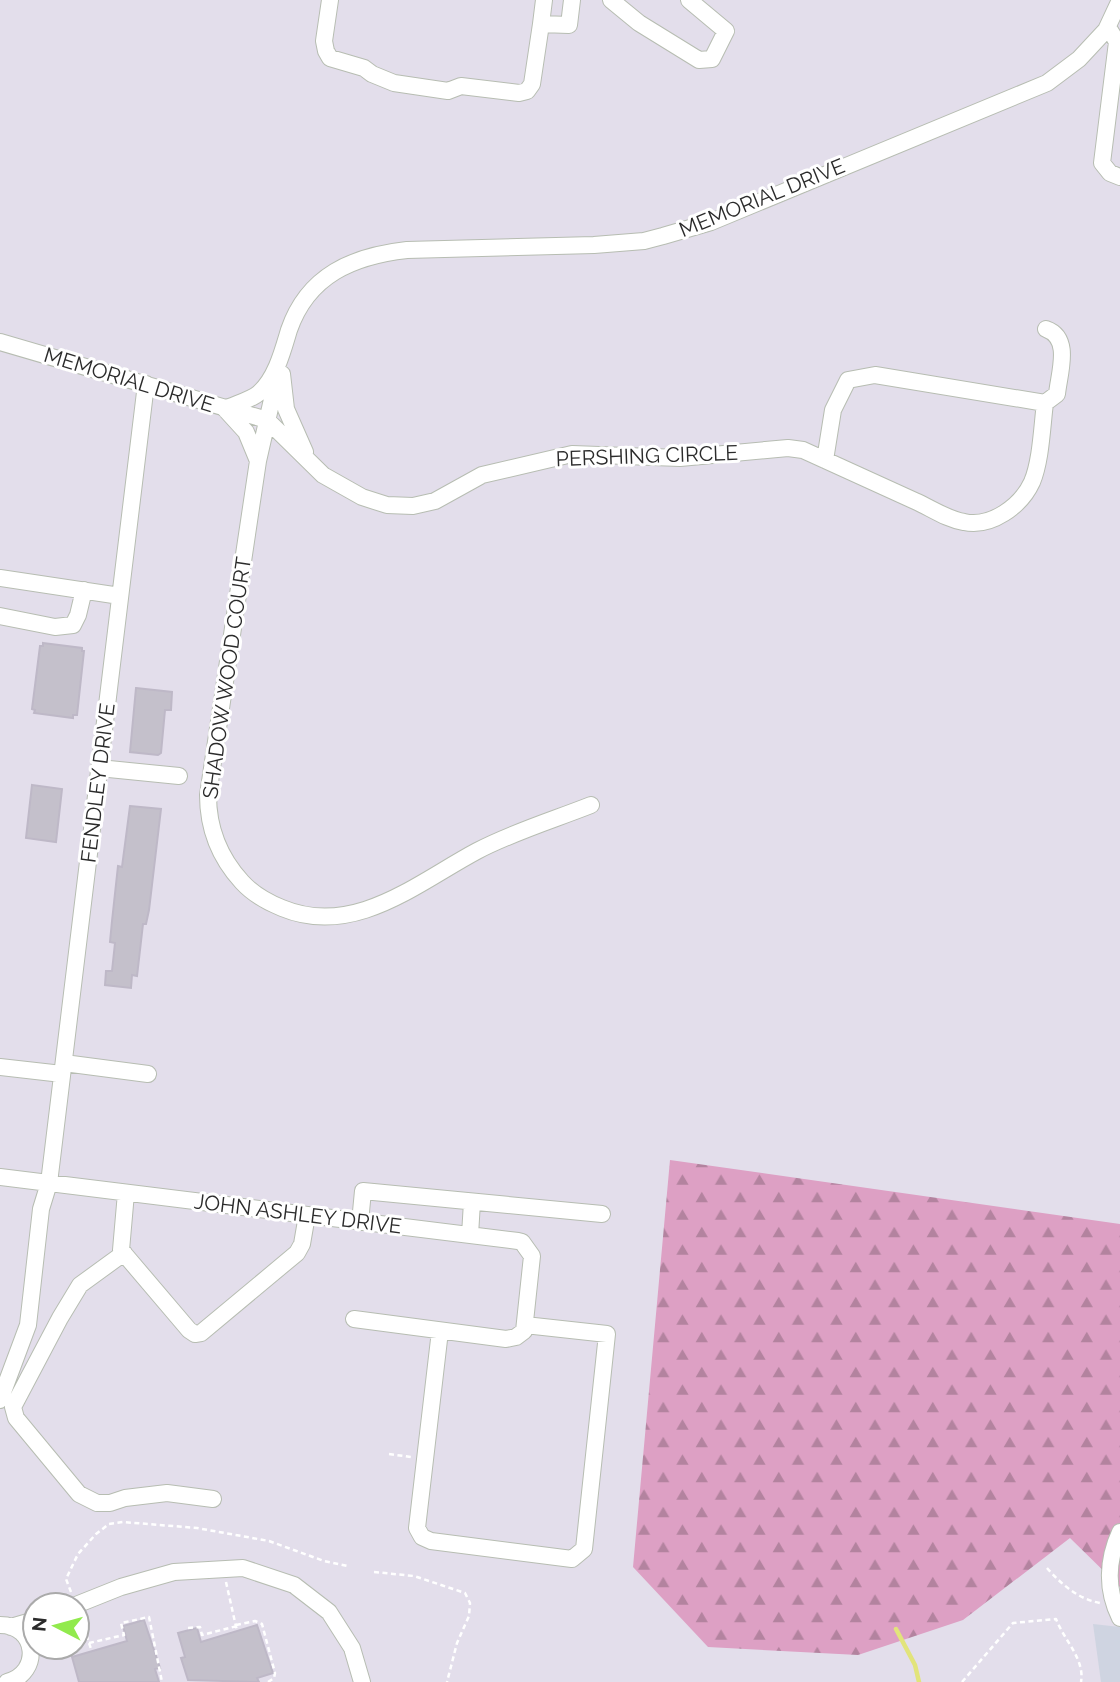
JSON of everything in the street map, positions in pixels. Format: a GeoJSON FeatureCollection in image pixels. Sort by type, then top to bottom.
{"type":"FeatureCollection","features":[{"type":"Feature","properties":{"kind":"street"},"geometry":{"type":"LineString","coordinates":[[330,0],[324,41],[330,58],[364,68],[394,83],[448,91],[461,86],[519,93],[527,91],[532,84],[544,0]]}},
{"type":"Feature","properties":{"kind":"street"},"geometry":{"type":"LineString","coordinates":[[541,24],[569,24],[572,0]]}},
{"type":"Feature","properties":{"kind":"street"},"geometry":{"type":"LineString","coordinates":[[611,0],[639,23],[699,60],[712,59],[726,31],[689,0]]}},
{"type":"Feature","properties":{"kind":"street","name":"MEMORIAL DRIVE"},"geometry":{"type":"LineString","coordinates":[[0,342],[225,409],[259,393],[281,361],[290,328],[301,306],[317,285],[336,270],[357,259],[407,250],[644,241],[711,222],[1047,83],[1079,59],[1108,27],[1120,0]]}},
{"type":"Feature","properties":{"kind":"street"},"geometry":{"type":"LineString","coordinates":[[1108,27],[1117,41],[1102,163],[1110,173],[1120,177]]}},
{"type":"Feature","properties":{"kind":"street","name":"PERSHING CIRCLE"},"geometry":{"type":"LineString","coordinates":[[225,409],[267,420],[335,483],[362,497],[387,505],[413,506],[435,501],[482,475],[572,454],[680,458],[788,448],[803,450],[963,522],[986,521],[1007,512],[1025,496],[1034,479],[1045,403],[1057,394],[1063,345],[1057,335],[1046,329]]}},
{"type":"Feature","properties":{"kind":"street"},"geometry":{"type":"LineString","coordinates":[[267,420],[281,361]]}},
{"type":"Feature","properties":{"kind":"street","name":"MEMORIAL DRIVE"},"geometry":{"type":"LineString","coordinates":[[281,361],[286,409],[300,444],[315,467]]}},
{"type":"Feature","properties":{"kind":"street"},"geometry":{"type":"LineString","coordinates":[[825,460],[833,410],[848,380],[875,375],[1045,403]]}},
{"type":"Feature","properties":{"kind":"street","name":"FENDLEY DRIVE"},"geometry":{"type":"LineString","coordinates":[[0,1400],[27,1325],[41,1209],[49,1183],[146,384]]}},
{"type":"Feature","properties":{"kind":"street"},"geometry":{"type":"LineString","coordinates":[[225,409],[246,432],[258,461]]}},
{"type":"Feature","properties":{"kind":"street","name":"SHADOW WOOD COURT"},"geometry":{"type":"LineString","coordinates":[[267,420],[258,461],[208,796],[208,809],[216,842],[233,873],[246,886],[271,903],[309,917],[351,915],[394,899],[502,839],[591,805]]}},
{"type":"Feature","properties":{"kind":"street"},"geometry":{"type":"LineString","coordinates":[[0,578],[120,596]]}},
{"type":"Feature","properties":{"kind":"street"},"geometry":{"type":"LineString","coordinates":[[0,616],[55,627],[73,625],[84,590]]}},
{"type":"Feature","properties":{"kind":"street"},"geometry":{"type":"LineString","coordinates":[[99,768],[179,776]]}},
{"type":"Feature","properties":{"kind":"street"},"geometry":{"type":"LineString","coordinates":[[0,1067],[148,1074]]}},
{"type":"Feature","properties":{"kind":"street","name":"JOHN ASHLEY DRIVE"},"geometry":{"type":"LineString","coordinates":[[0,1177],[518,1241],[530,1251],[533,1263],[526,1319]]}},
{"type":"Feature","properties":{"kind":"street"},"geometry":{"type":"LineString","coordinates":[[360,1222],[363,1191],[601,1214]]}},
{"type":"Feature","properties":{"kind":"street"},"geometry":{"type":"LineString","coordinates":[[126,1193],[121,1250],[195,1334],[201,1333],[298,1253],[307,1215]]}},
{"type":"Feature","properties":{"kind":"street"},"geometry":{"type":"LineString","coordinates":[[470,1235],[472,1202]]}},
{"type":"Feature","properties":{"kind":"street"},"geometry":{"type":"LineString","coordinates":[[124,1253],[80,1285],[13,1407],[16,1418],[79,1494],[89,1500],[110,1503],[125,1498],[167,1493],[213,1499]]}},
{"type":"Feature","properties":{"kind":"street"},"geometry":{"type":"LineString","coordinates":[[354,1319],[506,1339],[516,1337],[524,1331],[526,1319],[607,1334],[584,1549],[572,1559],[431,1541],[422,1537],[416,1528],[440,1331]]}},
{"type":"Feature","properties":{"kind":"street"},"geometry":{"type":"LineString","coordinates":[[1117,1612],[1109,1582],[1111,1558],[1120,1532]]}},
{"type":"Feature","properties":{"kind":"street"},"geometry":{"type":"LineString","coordinates":[[91,1601],[121,1587],[174,1572],[243,1568],[294,1585],[329,1612],[352,1648],[362,1682]]}},
{"type":"Feature","properties":{"kind":"street"},"geometry":{"type":"LineString","coordinates":[[7,1682],[22,1675],[29,1675]]}},
{"type":"Feature","properties":{"kind":"path"},"geometry":{"type":"LineString","coordinates":[[389,1454],[425,1458]]}},
{"type":"Feature","properties":{"kind":"path"},"geometry":{"type":"LineString","coordinates":[[71,1591],[66,1578],[78,1554],[109,1524],[123,1522],[197,1528],[269,1541],[348,1566]]}},
{"type":"Feature","properties":{"kind":"path"},"geometry":{"type":"LineString","coordinates":[[1047,1568],[1061,1583],[1088,1601],[1117,1612]]}},
{"type":"Feature","properties":{"kind":"path"},"geometry":{"type":"LineString","coordinates":[[225,1569],[237,1631]]}},
{"type":"Feature","properties":{"kind":"path"},"geometry":{"type":"LineString","coordinates":[[374,1572],[414,1576],[465,1593],[470,1603],[469,1616],[457,1643],[447,1682]]}},
{"type":"Feature","properties":{"kind":"path"},"geometry":{"type":"LineString","coordinates":[[91,1643],[124,1635],[121,1623],[149,1617],[162,1682]]}},
{"type":"Feature","properties":{"kind":"path"},"geometry":{"type":"LineString","coordinates":[[962,1682],[1013,1623],[1056,1619],[1083,1672],[1081,1682]]}},
{"type":"Feature","properties":{"kind":"path"},"geometry":{"type":"LineString","coordinates":[[188,1628],[200,1627],[202,1635],[255,1621],[262,1624],[275,1674],[268,1682]]}},
{"type":"Feature","properties":{"kind":"shaded area"},"geometry":{"type":"Polygon","coordinates":[[[1093,1624],[1120,1627],[1120,1682],[1101,1682],[1093,1624]]]}},
{"type":"Feature","properties":{"kind":"green space"},"geometry":{"type":"Polygon","coordinates":[[[670,1160],[1120,1224],[1120,1587],[1070,1538],[963,1620],[858,1655],[708,1647],[633,1567],[670,1160]]]}},
{"type":"Feature","properties":{"kind":"building"},"geometry":{"type":"Polygon","coordinates":[[[43,643],[82,648],[84,651],[77,715],[73,715],[73,718],[34,713],[35,710],[32,709],[40,646],[43,646],[43,643]]]}},
{"type":"Feature","properties":{"kind":"building"},"geometry":{"type":"Polygon","coordinates":[[[136,688],[172,692],[171,710],[165,710],[161,753],[158,755],[130,752],[136,688]]]}},
{"type":"Feature","properties":{"kind":"building"},"geometry":{"type":"Polygon","coordinates":[[[32,785],[62,789],[56,842],[26,838],[32,785]]]}},
{"type":"Feature","properties":{"kind":"building"},"geometry":{"type":"Polygon","coordinates":[[[130,806],[161,809],[149,910],[146,924],[143,924],[137,976],[132,975],[131,988],[105,985],[106,971],[112,971],[115,943],[110,942],[118,866],[122,867],[130,806]]]}},
{"type":"Feature","properties":{"kind":"building"},"geometry":{"type":"Polygon","coordinates":[[[144,1620],[160,1668],[155,1669],[159,1682],[79,1682],[73,1661],[91,1661],[91,1651],[127,1641],[123,1626],[144,1620]]]}},
{"type":"Feature","properties":{"kind":"building"},"geometry":{"type":"Polygon","coordinates":[[[257,1625],[273,1673],[257,1678],[259,1682],[188,1680],[181,1658],[185,1657],[178,1633],[197,1628],[201,1642],[257,1625]]]}},
{"type":"Feature","properties":{"kind":"waterway"},"geometry":{"type":"LineString","coordinates":[[896,1629],[915,1665],[919,1682]]}}]}
